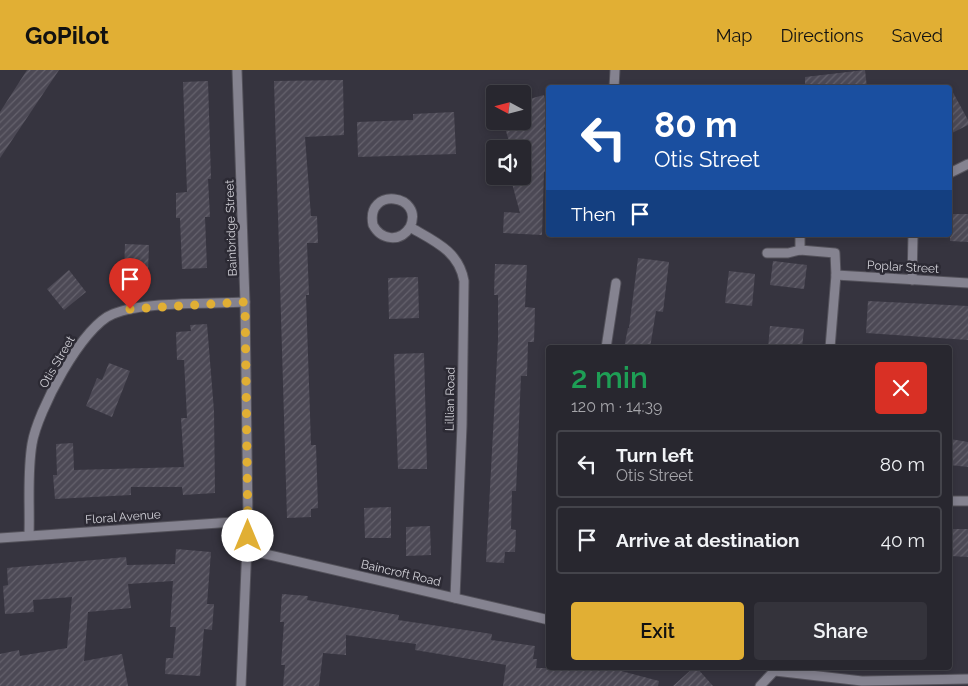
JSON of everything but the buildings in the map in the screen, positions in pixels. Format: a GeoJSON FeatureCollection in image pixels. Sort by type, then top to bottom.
{"type":"FeatureCollection","features":[{"type":"Feature","properties":{"kind":"street","name":"Bainbridge Street"},"geometry":{"type":"LineString","coordinates":[[237,70],[245,302],[248,521],[241,686]]}},
{"type":"Feature","properties":{"kind":"street"},"geometry":{"type":"LineString","coordinates":[[614,85],[615,70]]}},
{"type":"Feature","properties":{"kind":"street"},"geometry":{"type":"LineString","coordinates":[[952,172],[968,164]]}},
{"type":"Feature","properties":{"kind":"street"},"geometry":{"type":"LineString","coordinates":[[389,198],[402,200],[412,214],[410,227],[397,238],[381,235],[373,225],[375,208],[381,201],[389,198]]}},
{"type":"Feature","properties":{"kind":"street","name":"Lillian Road"},"geometry":{"type":"LineString","coordinates":[[410,227],[438,243],[453,256],[459,263],[464,281],[462,426],[455,598]]}},
{"type":"Feature","properties":{"kind":"street"},"geometry":{"type":"LineString","coordinates":[[800,237],[800,250]]}},
{"type":"Feature","properties":{"kind":"street"},"geometry":{"type":"LineString","coordinates":[[912,280],[913,237]]}},
{"type":"Feature","properties":{"kind":"street"},"geometry":{"type":"LineString","coordinates":[[767,253],[788,253],[800,250],[835,252],[836,275],[830,345]]}},
{"type":"Feature","properties":{"kind":"street","name":"Poplar Street"},"geometry":{"type":"LineString","coordinates":[[836,275],[968,283]]}},
{"type":"Feature","properties":{"kind":"street"},"geometry":{"type":"LineString","coordinates":[[606,345],[616,283]]}},
{"type":"Feature","properties":{"kind":"street","name":"Otis Street"},"geometry":{"type":"LineString","coordinates":[[29,535],[30,459],[37,426],[75,350],[93,326],[102,319],[130,309],[245,302]]}},
{"type":"Feature","properties":{"kind":"street"},"geometry":{"type":"LineString","coordinates":[[952,501],[968,501]]}},
{"type":"Feature","properties":{"kind":"street","name":"Floral Avenue"},"geometry":{"type":"LineString","coordinates":[[0,538],[248,521]]}},
{"type":"Feature","properties":{"kind":"street","name":"Baincroft Road"},"geometry":{"type":"LineString","coordinates":[[248,550],[546,619]]}},
{"type":"Feature","properties":{"kind":"street"},"geometry":{"type":"LineString","coordinates":[[760,686],[775,670]]}},
{"type":"Feature","properties":{"kind":"street"},"geometry":{"type":"LineString","coordinates":[[783,670],[862,681],[968,679]]}},
{"type":"Feature","properties":{"kind":"route"},"geometry":{"type":"LineString","coordinates":[[130,309],[245,302],[248,536]]}}]}
